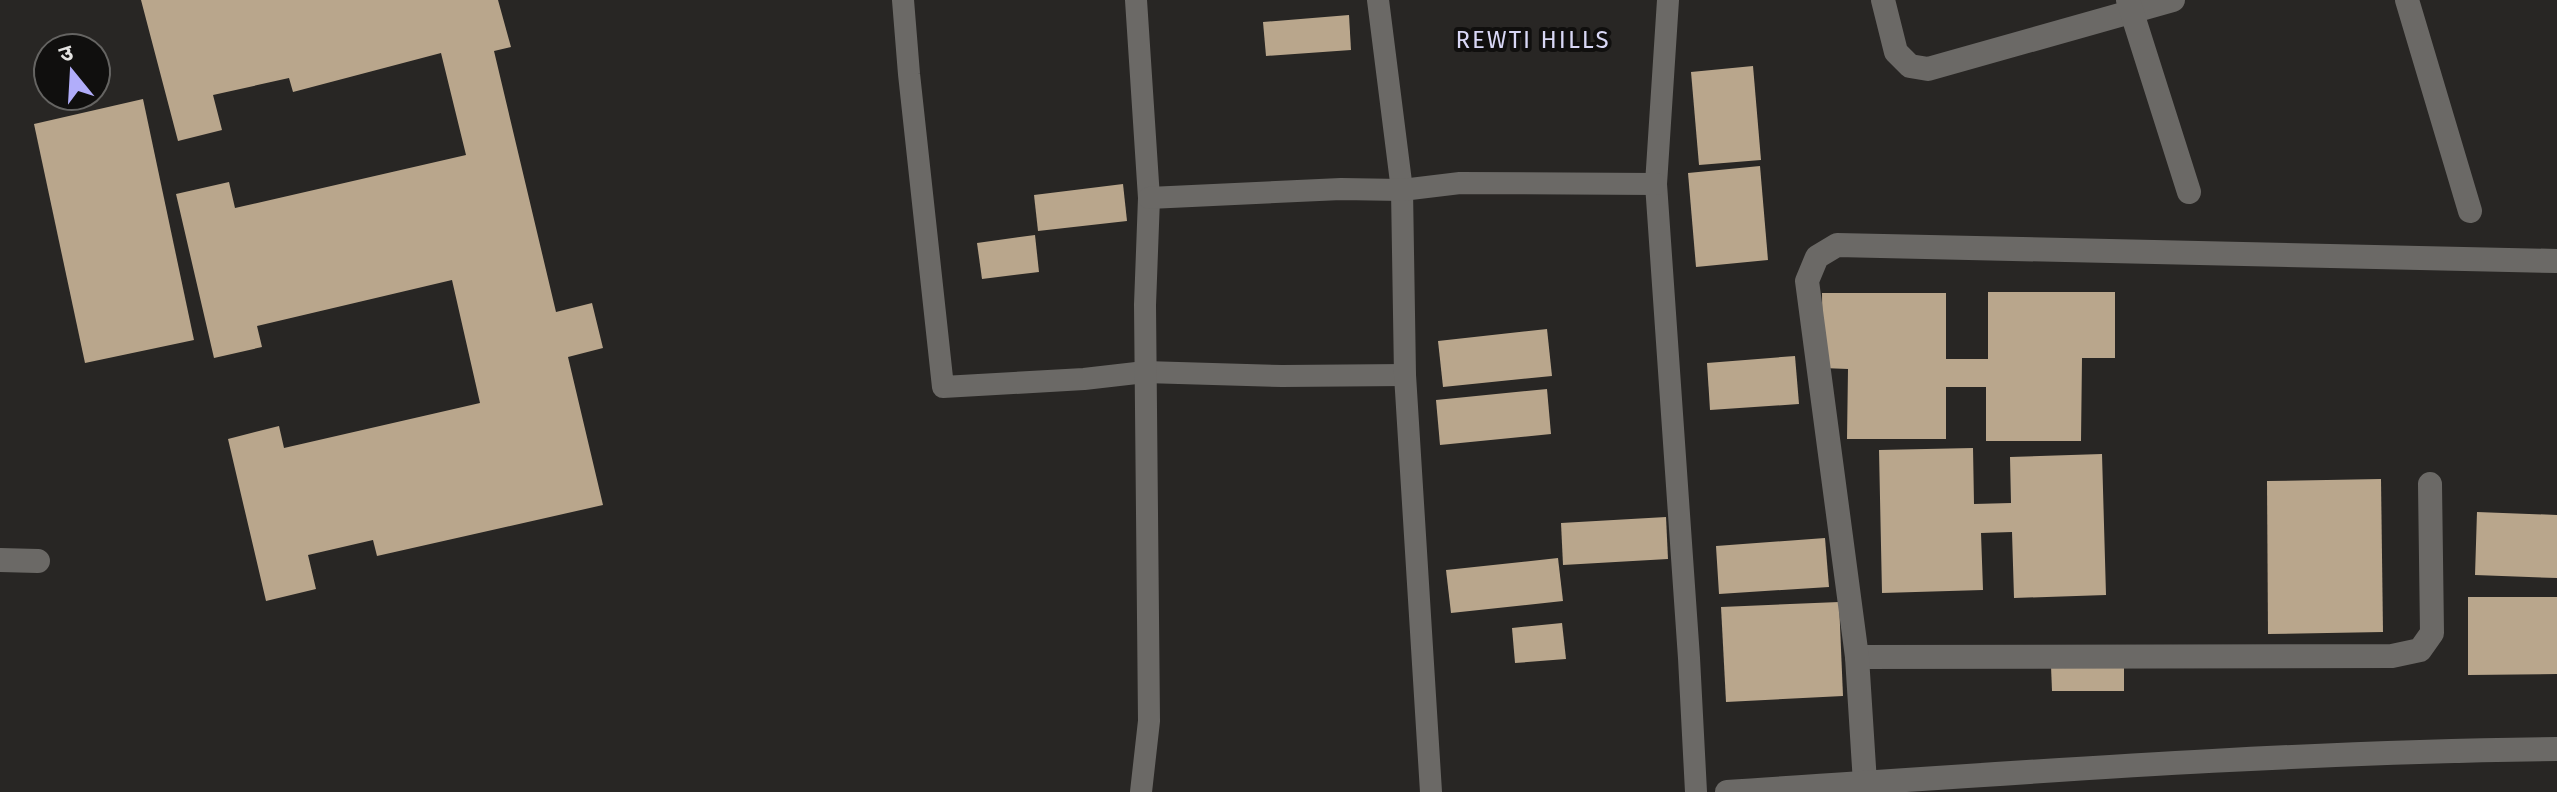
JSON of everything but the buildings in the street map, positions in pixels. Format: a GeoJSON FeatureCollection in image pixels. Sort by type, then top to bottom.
{"type":"FeatureCollection","features":[{"type":"Feature","properties":{"kind":"street"},"geometry":{"type":"LineString","coordinates":[[1883,0],[1896,52],[1910,66],[1928,69],[2130,6],[2173,0]]}},
{"type":"Feature","properties":{"kind":"street"},"geometry":{"type":"LineString","coordinates":[[2407,0],[2470,211]]}},
{"type":"Feature","properties":{"kind":"street"},"geometry":{"type":"LineString","coordinates":[[2130,6],[2189,192]]}},
{"type":"Feature","properties":{"kind":"street"},"geometry":{"type":"LineString","coordinates":[[1865,783],[1857,657],[1807,281],[1817,257],[1837,245],[2557,261]]}},
{"type":"Feature","properties":{"kind":"street"},"geometry":{"type":"LineString","coordinates":[[1857,657],[2392,656],[2420,650],[2432,633],[2430,484]]}},
{"type":"Feature","properties":{"kind":"street"},"geometry":{"type":"LineString","coordinates":[[0,560],[38,561]]}},
{"type":"Feature","properties":{"kind":"street"},"geometry":{"type":"LineString","coordinates":[[1727,792],[2040,771],[2557,749]]}},
{"type":"Feature","properties":{"kind":"lane"},"geometry":{"type":"LineString","coordinates":[[903,0],[943,387],[1084,379],[1145,372],[1282,376],[1405,375]]}},
{"type":"Feature","properties":{"kind":"lane"},"geometry":{"type":"LineString","coordinates":[[1136,0],[1149,198],[1145,372],[1149,721],[1141,792]]}},
{"type":"Feature","properties":{"kind":"lane"},"geometry":{"type":"LineString","coordinates":[[1378,0],[1402,190],[1405,375],[1431,792]]}},
{"type":"Feature","properties":{"kind":"lane"},"geometry":{"type":"LineString","coordinates":[[1668,0],[1656,184],[1696,792]]}},
{"type":"Feature","properties":{"kind":"lane"},"geometry":{"type":"LineString","coordinates":[[1149,198],[1341,189],[1402,190],[1460,183],[1656,184]]}},
{"type":"Feature","properties":{"kind":"district","name":"REWTI HILLS"},"geometry":{"type":"Point","coordinates":[1533,40]}}]}
